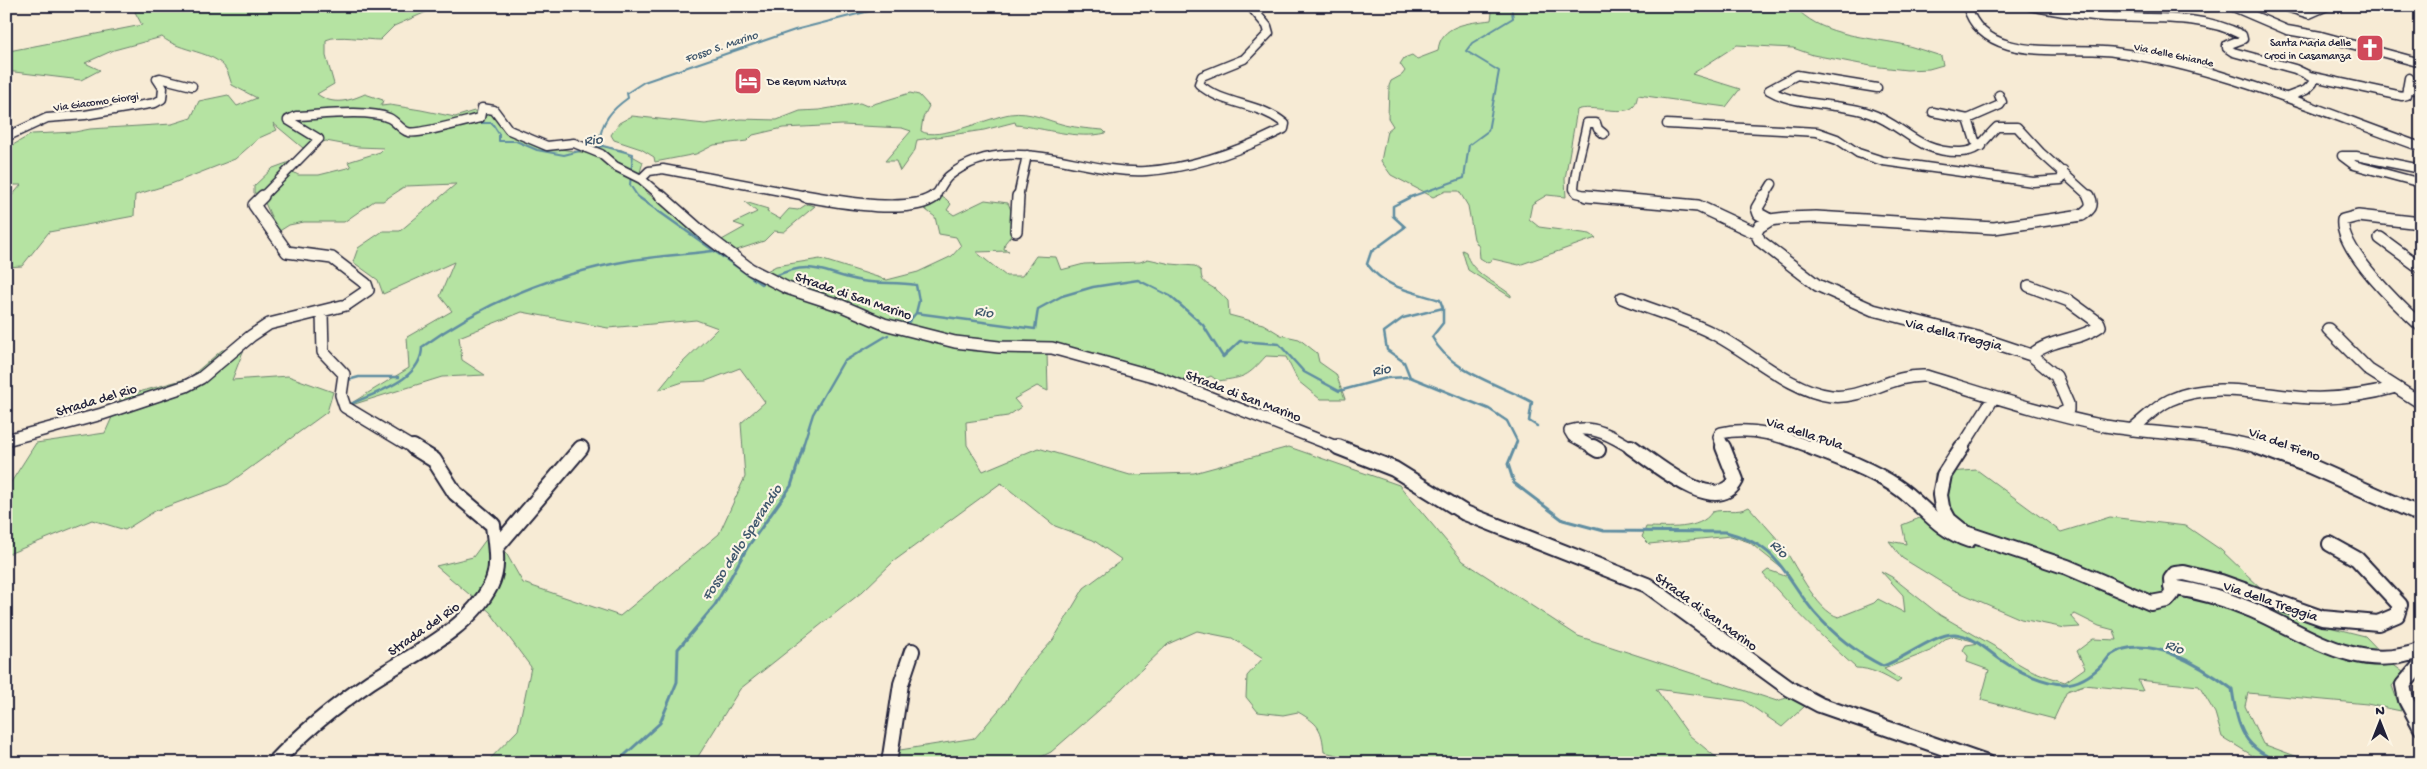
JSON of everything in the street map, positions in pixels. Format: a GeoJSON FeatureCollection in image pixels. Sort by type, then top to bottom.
{"type":"FeatureCollection","features":[{"type":"Feature","properties":{"kind":"street"},"geometry":{"type":"LineString","coordinates":[[638,177],[649,171],[664,169],[836,202],[889,205],[917,204],[936,196],[949,176],[974,164],[1006,154],[1026,155],[1130,172],[1154,172],[1255,143],[1284,129],[1284,124],[1280,119],[1262,109],[1208,91],[1199,84],[1202,76],[1244,59],[1269,33],[1267,26],[1250,6]]}},
{"type":"Feature","properties":{"kind":"street","name":"Via delle Ghiande"},"geometry":{"type":"LineString","coordinates":[[1967,6],[1975,23],[1989,35],[2011,47],[2092,50],[2206,71],[2385,134]]}},
{"type":"Feature","properties":{"kind":"street"},"geometry":{"type":"LineString","coordinates":[[2030,6],[2095,16],[2212,23],[2230,28],[2242,35],[2243,39],[2228,45],[2227,48],[2233,52],[2309,76],[2394,95],[2406,95],[2409,78]]}},
{"type":"Feature","properties":{"kind":"street"},"geometry":{"type":"LineString","coordinates":[[2231,6],[2287,30],[2320,36],[2421,63]]}},
{"type":"Feature","properties":{"kind":"street"},"geometry":{"type":"LineString","coordinates":[[2283,6],[2309,14],[2327,6]]}},
{"type":"Feature","properties":{"kind":"street"},"geometry":{"type":"LineString","coordinates":[[1756,233],[1759,227],[1770,220],[1816,217],[1994,228],[2082,215],[2090,210],[2092,202],[2089,195],[2040,152],[2017,127],[1998,126],[1993,129],[1982,146],[1960,152],[1922,147],[1914,143],[1896,127],[1868,112],[1779,96],[1769,90],[1775,84],[1797,74],[1877,88]]}},
{"type":"Feature","properties":{"kind":"street"},"geometry":{"type":"LineString","coordinates":[[2285,98],[2306,90],[2313,83],[2309,76]]}},
{"type":"Feature","properties":{"kind":"street","name":"Via Giacomo Giorgi"},"geometry":{"type":"LineString","coordinates":[[6,137],[47,118],[85,116],[155,103],[162,99],[163,88],[157,79],[160,78],[192,86]]}},
{"type":"Feature","properties":{"kind":"street"},"geometry":{"type":"LineString","coordinates":[[2407,88],[2421,90]]}},
{"type":"Feature","properties":{"kind":"street"},"geometry":{"type":"LineString","coordinates":[[1933,112],[1968,119],[2000,105],[2002,102],[1999,95]]}},
{"type":"Feature","properties":{"kind":"street","name":"Strada del Rio"},"geometry":{"type":"LineString","coordinates":[[6,440],[159,396],[200,379],[255,332],[271,323],[322,313],[352,301],[368,290],[366,284],[332,258],[287,252],[254,205],[319,139],[288,120],[296,116],[363,114],[388,118],[408,132],[425,132],[453,123],[480,118],[482,108],[494,110],[509,130],[547,146],[574,143],[602,154],[623,170],[638,177]]}},
{"type":"Feature","properties":{"kind":"street"},"geometry":{"type":"LineString","coordinates":[[1968,119],[1975,141],[1982,146]]}},
{"type":"Feature","properties":{"kind":"street","name":"Via della Treggia"},"geometry":{"type":"LineString","coordinates":[[1604,134],[1598,129],[1596,123],[1587,122],[1582,152],[1575,172],[1574,189],[1577,193],[1589,197],[1698,206],[1756,233],[1760,241],[1775,254],[1829,292],[1892,317],[1986,340],[2031,355],[2056,376],[2068,404],[2068,410],[2058,415]]}},
{"type":"Feature","properties":{"kind":"street"},"geometry":{"type":"LineString","coordinates":[[1667,124],[1818,132],[1837,139],[1858,153],[1884,161],[2033,182],[2061,180],[2063,171]]}},
{"type":"Feature","properties":{"kind":"street"},"geometry":{"type":"LineString","coordinates":[[2385,134],[2421,138]]}},
{"type":"Feature","properties":{"kind":"street"},"geometry":{"type":"LineString","coordinates":[[2385,134],[2421,147]]}},
{"type":"Feature","properties":{"kind":"street"},"geometry":{"type":"LineString","coordinates":[[1016,231],[1017,202],[1026,155]]}},
{"type":"Feature","properties":{"kind":"street"},"geometry":{"type":"LineString","coordinates":[[2421,170],[2356,156],[2342,156],[2342,158],[2354,165],[2421,183]]}},
{"type":"Feature","properties":{"kind":"street","name":"Strada di San Marino"},"geometry":{"type":"LineString","coordinates":[[638,177],[704,234],[750,269],[777,283],[842,306],[884,324],[955,342],[1000,347],[1052,348],[1160,378],[1394,469],[1465,513],[1580,557],[1646,585],[1790,689],[1820,705],[1987,763]]}},
{"type":"Feature","properties":{"kind":"street"},"geometry":{"type":"LineString","coordinates":[[1770,220],[1759,214],[1757,208],[1772,184]]}},
{"type":"Feature","properties":{"kind":"street"},"geometry":{"type":"LineString","coordinates":[[2421,222],[2358,216],[2343,220],[2342,228],[2373,276],[2390,296],[2421,326]]}},
{"type":"Feature","properties":{"kind":"street"},"geometry":{"type":"LineString","coordinates":[[2380,238],[2421,268]]}},
{"type":"Feature","properties":{"kind":"street"},"geometry":{"type":"LineString","coordinates":[[2029,286],[2069,301],[2099,323],[2100,326],[2087,333],[2053,341],[2039,347],[2031,355]]}},
{"type":"Feature","properties":{"kind":"street"},"geometry":{"type":"LineString","coordinates":[[1622,298],[1710,332],[1799,384],[1820,394],[1830,396],[1848,394],[1887,380],[1916,374],[2058,415]]}},
{"type":"Feature","properties":{"kind":"street","name":"Strada del Rio"},"geometry":{"type":"LineString","coordinates":[[274,763],[310,726],[442,635],[472,612],[491,586],[498,563],[493,525],[454,492],[434,460],[345,407],[341,396],[344,374],[323,352],[322,313]]}},
{"type":"Feature","properties":{"kind":"street"},"geometry":{"type":"LineString","coordinates":[[2328,329],[2370,370],[2421,403]]}},
{"type":"Feature","properties":{"kind":"street"},"geometry":{"type":"LineString","coordinates":[[2130,430],[2167,401],[2194,393],[2217,390],[2312,398],[2373,394],[2396,387]]}},
{"type":"Feature","properties":{"kind":"street","name":"Via della Treggia"},"geometry":{"type":"LineString","coordinates":[[1994,397],[1944,475],[1940,495],[1942,507],[1950,520],[1965,533],[2067,567],[2151,602],[2167,600],[2172,594],[2171,579],[2175,574],[2184,573],[2221,582],[2322,618],[2378,623],[2397,615],[2400,605],[2378,581],[2357,559],[2330,544]]}},
{"type":"Feature","properties":{"kind":"street","name":"Via del Fieno"},"geometry":{"type":"LineString","coordinates":[[2058,415],[2130,430],[2173,435],[2211,436],[2244,443],[2297,462],[2421,515]]}},
{"type":"Feature","properties":{"kind":"street","name":"Via della Pula"},"geometry":{"type":"LineString","coordinates":[[1598,450],[1573,436],[1570,431],[1576,427],[1613,435],[1690,487],[1700,491],[1719,492],[1733,486],[1736,480],[1719,437],[1720,433],[1735,429],[1770,434],[1875,472],[1899,488],[1934,522],[1950,533],[1962,538],[1983,540]]}},
{"type":"Feature","properties":{"kind":"street"},"geometry":{"type":"LineString","coordinates":[[496,548],[581,448]]}},
{"type":"Feature","properties":{"kind":"street","name":"Via della Treggia"},"geometry":{"type":"LineString","coordinates":[[2171,587],[2195,590],[2214,596],[2254,611],[2305,636],[2363,657],[2389,659],[2421,650]]}},
{"type":"Feature","properties":{"kind":"street"},"geometry":{"type":"LineString","coordinates":[[888,763],[900,692],[912,651]]}},
{"type":"Feature","properties":{"kind":"street"},"geometry":{"type":"LineString","coordinates":[[2421,664],[2403,686],[2406,700],[2421,728]]}},
{"type":"Feature","properties":{"kind":"green space"},"geometry":{"type":"Polygon","coordinates":[[[139,6],[440,6],[394,26],[380,40],[337,37],[326,40],[326,56],[334,84],[317,94],[329,100],[341,101],[365,94],[383,100],[381,106],[390,105],[455,117],[474,111],[489,111],[498,118],[505,129],[542,146],[586,153],[591,144],[622,150],[643,162],[638,179],[646,192],[726,253],[888,330],[972,351],[1047,353],[1048,391],[1037,386],[1014,399],[1021,407],[1008,416],[966,422],[967,445],[983,471],[1038,448],[1130,475],[1194,473],[1289,447],[1399,485],[1463,561],[1578,636],[1777,701],[1796,698],[1805,706],[1782,727],[1744,701],[1656,689],[1689,735],[1723,763],[1348,763],[1341,756],[1324,752],[1318,728],[1311,720],[1298,712],[1283,715],[1258,712],[1246,697],[1247,676],[1263,658],[1232,638],[1197,631],[1168,644],[1098,711],[1051,752],[1029,763],[895,763],[892,758],[900,750],[975,738],[1004,704],[1026,670],[1053,640],[1084,588],[1122,560],[1093,540],[1055,526],[1001,483],[894,561],[862,592],[740,689],[694,763],[486,763],[518,730],[531,667],[490,612],[436,566],[473,557],[493,530],[523,583],[620,616],[719,534],[745,477],[741,423],[765,402],[740,368],[706,381],[683,382],[659,390],[676,369],[718,328],[696,320],[608,328],[522,312],[459,337],[462,360],[485,375],[442,377],[345,407],[409,368],[407,337],[452,311],[440,296],[454,262],[383,294],[378,280],[353,262],[358,248],[383,231],[400,231],[456,184],[406,186],[383,201],[374,201],[344,222],[304,222],[289,225],[278,232],[265,203],[268,195],[254,193],[254,186],[273,168],[295,160],[287,168],[298,175],[319,175],[351,167],[348,162],[380,152],[384,148],[358,147],[326,141],[303,148],[273,123],[277,130],[259,138],[235,159],[171,184],[135,195],[134,216],[49,232],[22,266],[6,267],[6,203],[21,185],[6,185],[6,149],[32,134],[172,124],[191,118],[199,101],[228,95],[237,106],[257,98],[232,85],[226,69],[221,63],[206,55],[178,46],[162,37],[114,50],[85,63],[100,70],[81,80],[6,71],[6,53],[9,51],[142,25],[135,12],[139,6]]]}},
{"type":"Feature","properties":{"kind":"green space"},"geometry":{"type":"Polygon","coordinates":[[[1488,6],[1811,6],[1800,7],[1799,11],[1821,26],[1834,31],[1916,48],[1941,56],[1943,65],[1929,69],[1907,70],[1871,66],[1813,55],[1793,48],[1737,45],[1692,74],[1740,89],[1726,107],[1638,95],[1635,105],[1630,109],[1616,111],[1591,108],[1577,110],[1565,179],[1566,197],[1547,195],[1532,204],[1529,219],[1539,227],[1590,234],[1596,238],[1519,265],[1493,259],[1488,263],[1480,258],[1479,247],[1474,239],[1468,206],[1459,191],[1446,191],[1433,197],[1391,175],[1381,161],[1387,131],[1393,126],[1388,118],[1389,86],[1391,81],[1402,75],[1405,71],[1400,64],[1404,58],[1412,55],[1417,59],[1438,51],[1444,35],[1457,26],[1491,20],[1492,13],[1488,6]]]}},
{"type":"Feature","properties":{"kind":"green space"},"geometry":{"type":"Polygon","coordinates":[[[910,93],[919,95],[929,106],[923,118],[921,131],[929,134],[964,128],[1001,116],[1018,113],[1070,126],[1103,130],[1106,133],[1095,135],[1072,134],[1016,125],[1015,122],[984,130],[917,140],[915,150],[900,171],[896,161],[885,161],[911,131],[902,128],[842,125],[783,128],[753,135],[747,141],[714,145],[696,154],[655,162],[654,157],[641,149],[614,140],[611,135],[619,123],[632,116],[705,124],[740,119],[777,120],[800,111],[819,110],[860,103],[867,106],[910,93]]]}},
{"type":"Feature","properties":{"kind":"green space"},"geometry":{"type":"Polygon","coordinates":[[[939,196],[951,204],[947,210],[954,215],[985,200],[1008,203],[1013,215],[1014,232],[1005,243],[1004,249],[1009,251],[976,252],[1006,276],[1022,276],[1036,256],[1056,257],[1061,270],[1084,264],[1140,262],[1148,259],[1171,264],[1195,266],[1201,271],[1205,282],[1228,301],[1229,315],[1263,324],[1281,335],[1299,339],[1317,353],[1319,362],[1336,374],[1345,399],[1320,399],[1298,381],[1286,357],[1266,356],[1250,372],[1240,377],[1218,381],[1211,376],[1200,381],[1199,389],[1108,360],[994,344],[890,324],[763,273],[776,266],[820,259],[887,280],[918,272],[952,256],[961,246],[956,237],[939,234],[935,217],[921,206],[939,196]]]}},
{"type":"Feature","properties":{"kind":"green space"},"geometry":{"type":"Polygon","coordinates":[[[745,202],[768,209],[767,212],[780,219],[789,209],[798,210],[807,204],[815,206],[784,232],[774,231],[764,241],[734,251],[720,241],[745,227],[734,223],[757,212],[745,202]]]}},
{"type":"Feature","properties":{"kind":"green space"},"geometry":{"type":"Polygon","coordinates":[[[1462,250],[1466,252],[1468,259],[1478,271],[1505,290],[1511,297],[1468,270],[1462,250]]]}},
{"type":"Feature","properties":{"kind":"green space"},"geometry":{"type":"Polygon","coordinates":[[[244,349],[232,380],[288,376],[333,392],[327,412],[228,484],[155,511],[125,530],[92,520],[6,555],[8,487],[36,443],[105,433],[121,397],[189,378],[222,350],[244,349]]]}},
{"type":"Feature","properties":{"kind":"green space"},"geometry":{"type":"Polygon","coordinates":[[[1977,470],[2061,532],[2110,517],[2186,526],[2221,550],[2265,592],[2303,609],[2325,626],[2365,636],[2391,663],[2403,672],[2392,686],[2401,711],[2367,704],[2248,693],[2245,706],[2263,744],[2314,763],[2265,763],[2222,737],[2215,713],[2199,686],[2138,680],[2143,691],[2084,685],[2067,691],[2054,719],[1981,700],[1989,670],[1967,662],[1968,656],[1963,650],[1966,645],[1980,643],[1954,636],[1945,639],[1930,651],[1884,669],[1901,680],[1897,683],[1877,672],[1856,668],[1796,611],[1763,574],[1768,570],[1785,576],[1789,574],[1749,542],[1731,536],[1649,544],[1642,537],[1646,527],[1682,527],[1700,522],[1712,512],[1740,510],[1749,507],[1780,542],[1806,585],[1822,606],[1830,613],[1839,617],[1874,603],[1878,599],[1905,613],[1903,595],[1881,571],[1892,577],[1940,615],[2006,653],[2018,663],[2033,671],[2065,682],[2085,668],[2077,651],[2093,639],[2117,640],[2114,630],[2099,626],[2075,614],[2070,616],[2080,627],[2065,628],[2021,619],[1954,590],[1902,558],[1889,541],[1906,544],[1902,525],[1940,510],[1935,496],[1935,473],[1977,470]]]}},
{"type":"Feature","properties":{"kind":"waterway","name":"Fosso S. Marino"},"geometry":{"type":"LineString","coordinates":[[603,146],[599,142],[600,135],[608,117],[628,98],[627,93],[644,82],[795,30],[889,6]]}},
{"type":"Feature","properties":{"kind":"waterway"},"geometry":{"type":"LineString","coordinates":[[1410,197],[1464,178],[1469,145],[1488,131],[1499,71],[1466,51],[1472,43],[1513,18],[1511,6]]}},
{"type":"Feature","properties":{"kind":"waterway","name":"Rio"},"geometry":{"type":"LineString","coordinates":[[475,123],[492,123],[499,134],[499,141],[516,141],[537,150],[564,155],[583,150]]}},
{"type":"Feature","properties":{"kind":"waterway","name":"Fosso S. Marino"},"geometry":{"type":"LineString","coordinates":[[594,148],[603,146]]}},
{"type":"Feature","properties":{"kind":"waterway","name":"Rio"},"geometry":{"type":"LineString","coordinates":[[603,146],[633,154],[630,185],[638,196]]}},
{"type":"Feature","properties":{"kind":"waterway","name":"Rio"},"geometry":{"type":"LineString","coordinates":[[638,196],[761,284],[766,281]]}},
{"type":"Feature","properties":{"kind":"waterway"},"geometry":{"type":"LineString","coordinates":[[1413,196],[1393,206],[1393,216],[1405,227],[1371,252],[1367,264],[1382,279],[1400,288],[1440,300],[1443,308]]}},
{"type":"Feature","properties":{"kind":"waterway"},"geometry":{"type":"LineString","coordinates":[[351,404],[396,383],[406,376],[420,358],[422,347],[446,331],[471,316],[522,291],[549,281],[604,266],[643,259],[713,251]]}},
{"type":"Feature","properties":{"kind":"waterway","name":"Rio"},"geometry":{"type":"LineString","coordinates":[[773,277],[787,271],[809,268],[862,281],[916,285],[919,301],[916,313]]}},
{"type":"Feature","properties":{"kind":"waterway","name":"Rio"},"geometry":{"type":"LineString","coordinates":[[916,313],[1035,329],[1038,309],[1062,296],[1093,287],[1138,280],[1170,296],[1203,325],[1223,357],[1240,341],[1279,344],[1304,372],[1339,391],[1387,378],[1410,377]]}},
{"type":"Feature","properties":{"kind":"waterway"},"geometry":{"type":"LineString","coordinates":[[1410,377],[1404,362],[1387,350],[1384,332],[1403,318],[1443,308]]}},
{"type":"Feature","properties":{"kind":"waterway"},"geometry":{"type":"LineString","coordinates":[[1443,308],[1443,323],[1432,337],[1440,349],[1463,369],[1532,402],[1529,421],[1537,426]]}},
{"type":"Feature","properties":{"kind":"waterway","name":"Fosso dello Sperandio"},"geometry":{"type":"LineString","coordinates":[[906,325],[916,313]]}},
{"type":"Feature","properties":{"kind":"waterway","name":"Fosso dello Sperandio"},"geometry":{"type":"LineString","coordinates":[[802,449],[813,414],[843,362],[888,335]]}},
{"type":"Feature","properties":{"kind":"waterway"},"geometry":{"type":"LineString","coordinates":[[348,380],[359,377],[399,377]]}},
{"type":"Feature","properties":{"kind":"waterway","name":"Rio"},"geometry":{"type":"LineString","coordinates":[[1410,377],[1489,409],[1507,421],[1517,441],[1514,449]]}},
{"type":"Feature","properties":{"kind":"waterway","name":"Fosso dello Sperandio"},"geometry":{"type":"LineString","coordinates":[[616,763],[660,723],[677,682],[678,649],[715,605],[747,548],[791,486],[803,447]]}},
{"type":"Feature","properties":{"kind":"waterway","name":"Rio"},"geometry":{"type":"LineString","coordinates":[[1515,447],[1508,464],[1514,483],[1563,520],[1604,531],[1726,532],[1758,545],[1778,563],[1803,598],[1829,628],[1855,649],[1883,666],[1929,642],[1955,634],[1974,640],[2001,660],[2023,672],[2048,682],[2070,684],[2091,674],[2111,655],[2125,649],[2141,647],[2157,649],[2190,662],[2232,689],[2240,726],[2245,736],[2259,751],[2270,758],[2284,763]]}},
{"type":"Feature","properties":{"kind":"place","name":"Santa Maria delle Croci in Casamanza"},"geometry":{"type":"Point","coordinates":[2370,48]}},
{"type":"Feature","properties":{"kind":"place","name":"De Rerum Natura"},"geometry":{"type":"Point","coordinates":[748,81]}}]}
